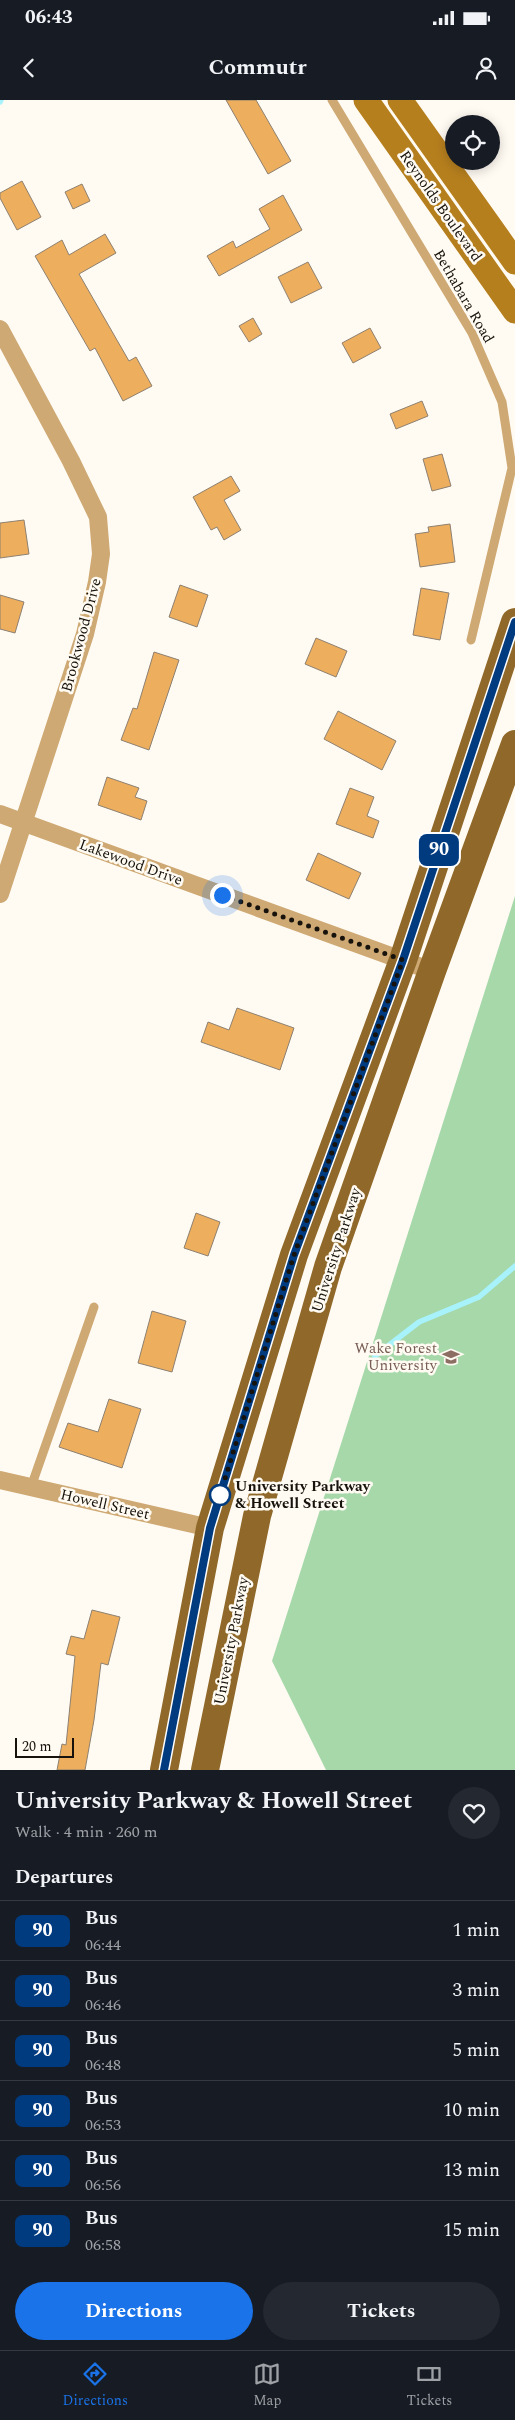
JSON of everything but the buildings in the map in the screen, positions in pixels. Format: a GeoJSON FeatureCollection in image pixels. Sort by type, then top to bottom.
{"type":"FeatureCollection","features":[{"type":"Feature","properties":{"kind":"main road","name":"Reynolds Boulevard"},"geometry":{"type":"LineString","coordinates":[[366,100],[515,311]]}},
{"type":"Feature","properties":{"kind":"main road","name":"Reynolds Boulevard"},"geometry":{"type":"LineString","coordinates":[[400,100],[515,262]]}},
{"type":"Feature","properties":{"kind":"main road"},"geometry":{"type":"LineString","coordinates":[[164,1770],[210,1528],[294,1255],[403,960],[515,622]]}},
{"type":"Feature","properties":{"kind":"main road","name":"University Parkway"},"geometry":{"type":"LineString","coordinates":[[205,1770],[257,1516],[328,1267],[432,971],[515,744]]}},
{"type":"Feature","properties":{"kind":"street","name":"Brookwood Drive"},"geometry":{"type":"LineString","coordinates":[[0,329],[71,461],[98,518],[101,535],[98,582],[84,634],[0,894]]}},
{"type":"Feature","properties":{"kind":"street","name":"Lakewood Drive"},"geometry":{"type":"LineString","coordinates":[[0,814],[432,971]]}},
{"type":"Feature","properties":{"kind":"street","name":"Howell Street"},"geometry":{"type":"LineString","coordinates":[[0,1480],[210,1528]]}},
{"type":"Feature","properties":{"kind":"lane","name":"Bethabara Road"},"geometry":{"type":"LineString","coordinates":[[332,100],[472,333],[502,402],[512,468],[471,640]]}},
{"type":"Feature","properties":{"kind":"lane"},"geometry":{"type":"LineString","coordinates":[[31,1487],[94,1308]]}},
{"type":"Feature","properties":{"kind":"green space","name":"Wake Forest University"},"geometry":{"type":"Polygon","coordinates":[[[515,896],[515,1770],[326,1770],[272,1661],[515,896]]]}},
{"type":"Feature","properties":{"kind":"waterway"},"geometry":{"type":"LineString","coordinates":[[375,1356],[419,1322],[479,1297],[515,1266]]}},
{"type":"Feature","properties":{"kind":"bus line","name":"90"},"geometry":{"type":"LineString","coordinates":[[164,1770],[210,1528],[294,1255],[403,960],[515,622]]}},
{"type":"Feature","properties":{"kind":"place","name":"Wake Forest University"},"geometry":{"type":"Point","coordinates":[451,1357]}},
{"type":"Feature","properties":{"kind":"place","name":"University Parkway & Howell Street"},"geometry":{"type":"Point","coordinates":[220,1495]}},
{"type":"Feature","properties":{"kind":"route"},"geometry":{"type":"LineString","coordinates":[[220,1495],[294,1255],[403,960],[222,895]]}}]}
